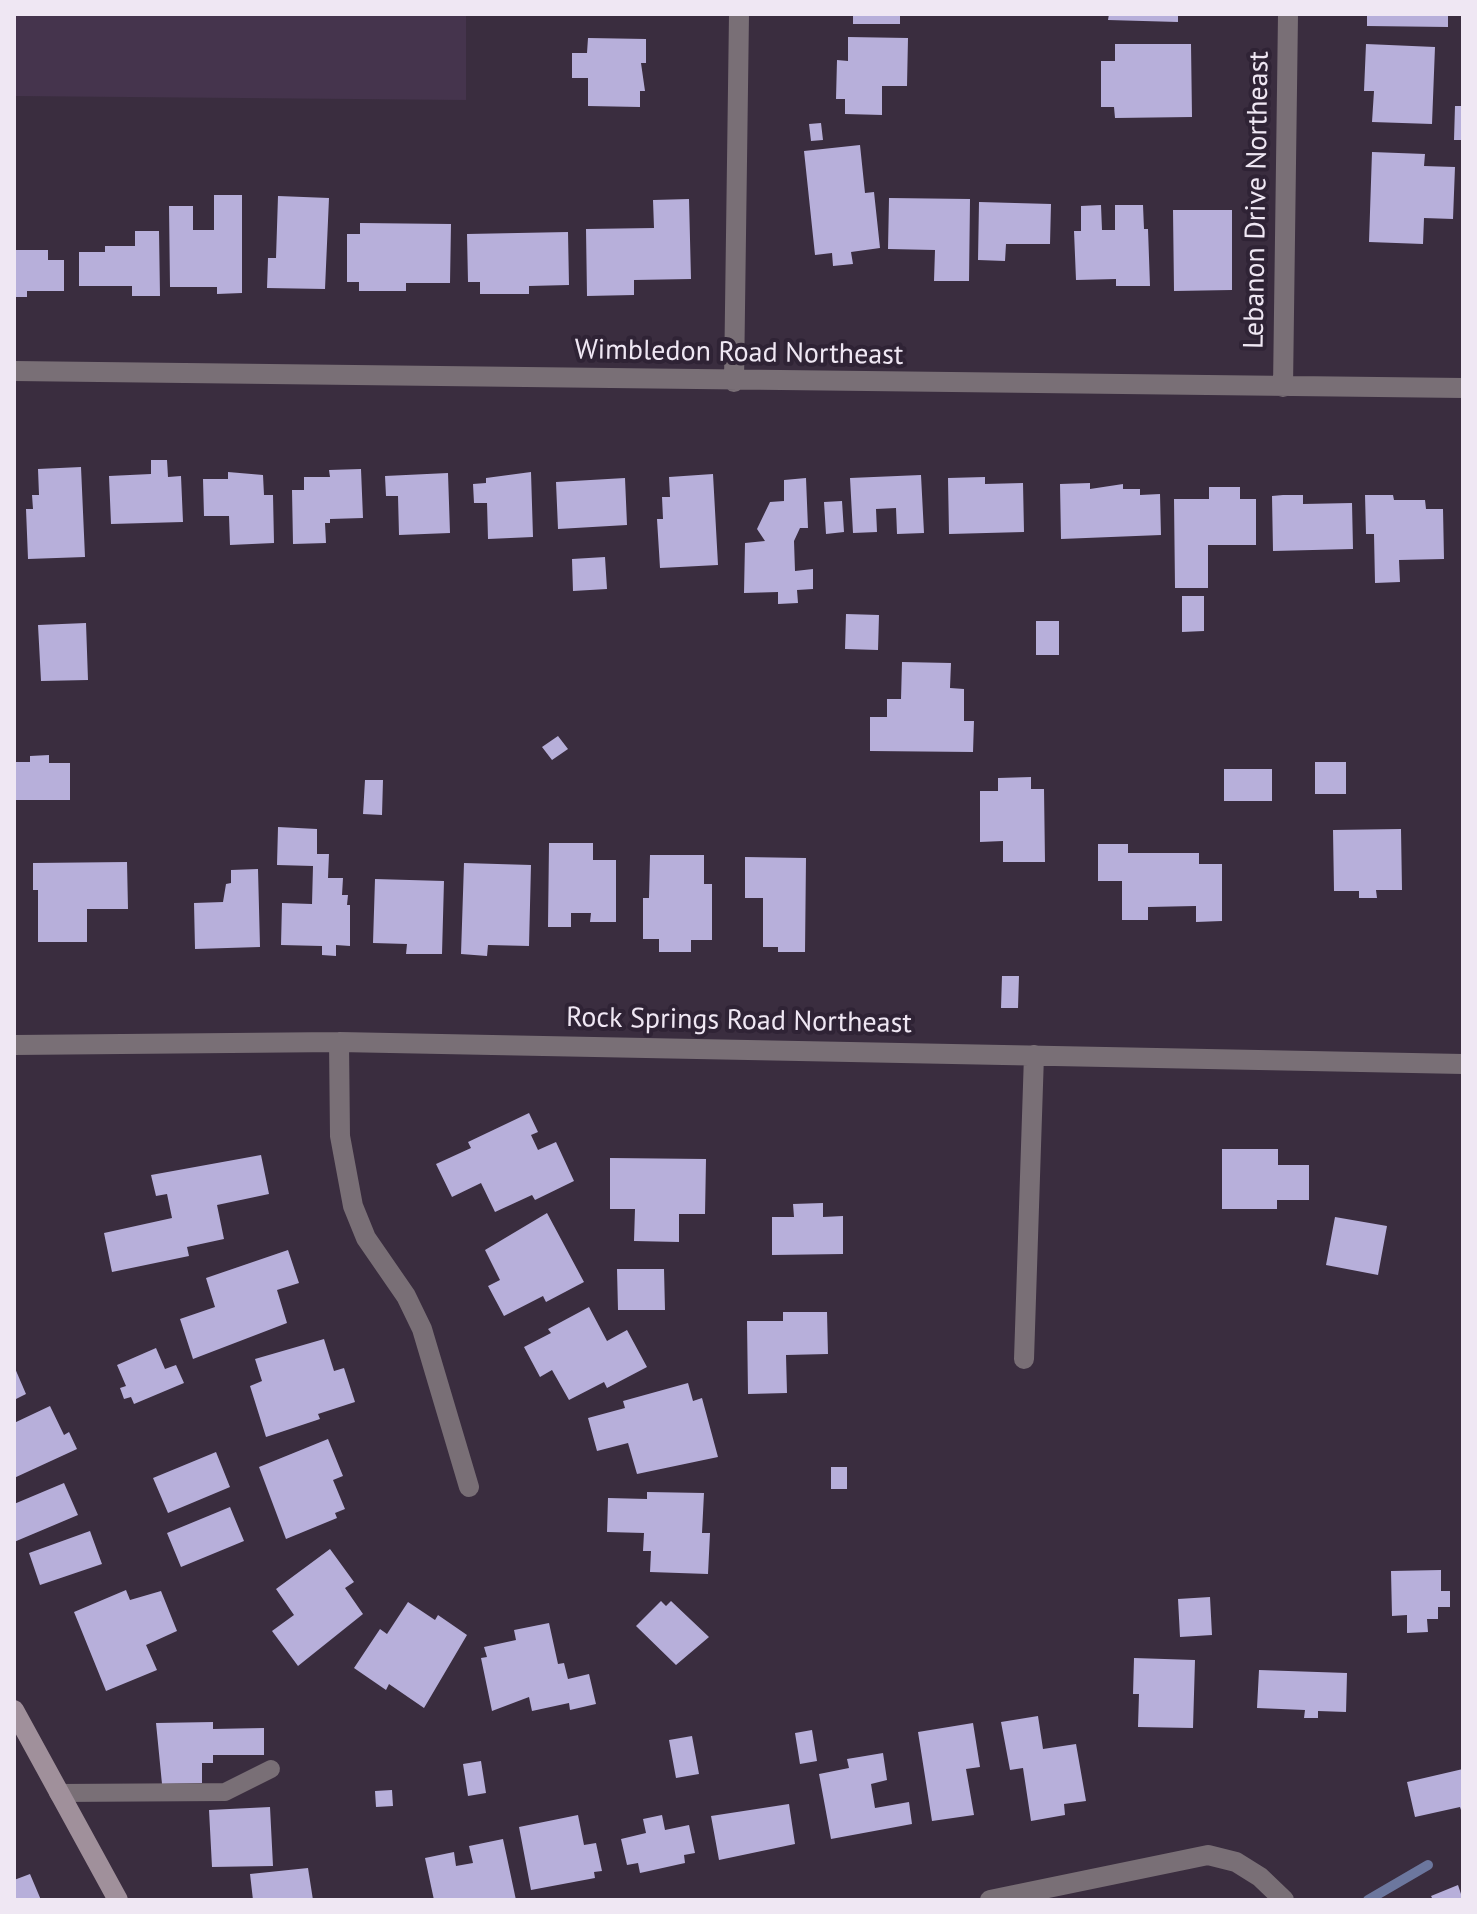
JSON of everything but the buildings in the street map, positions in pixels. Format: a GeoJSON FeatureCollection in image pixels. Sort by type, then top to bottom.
{"type":"FeatureCollection","features":[{"type":"Feature","properties":{"kind":"main road"},"geometry":{"type":"LineString","coordinates":[[14,1710],[118,1900]]}},
{"type":"Feature","properties":{"kind":"street"},"geometry":{"type":"LineString","coordinates":[[734,382],[739,14]]}},
{"type":"Feature","properties":{"kind":"street","name":"Lebanon Drive Northeast"},"geometry":{"type":"LineString","coordinates":[[1283,387],[1288,14]]}},
{"type":"Feature","properties":{"kind":"street","name":"Wimbledon Road Northeast"},"geometry":{"type":"LineString","coordinates":[[14,371],[734,382],[1463,388]]}},
{"type":"Feature","properties":{"kind":"street"},"geometry":{"type":"LineString","coordinates":[[339,1042],[340,1136],[353,1206],[366,1238],[406,1296],[422,1329],[469,1487]]}},
{"type":"Feature","properties":{"kind":"street","name":"Rock Springs Road Northeast"},"geometry":{"type":"LineString","coordinates":[[14,1045],[339,1042],[1463,1064]]}},
{"type":"Feature","properties":{"kind":"street"},"geometry":{"type":"LineString","coordinates":[[1024,1359],[1034,1055]]}},
{"type":"Feature","properties":{"kind":"street"},"geometry":{"type":"LineString","coordinates":[[990,1900],[1208,1855],[1236,1862],[1260,1877],[1284,1900]]}},
{"type":"Feature","properties":{"kind":"lane"},"geometry":{"type":"LineString","coordinates":[[58,1793],[225,1792],[271,1769]]}},
{"type":"Feature","properties":{"kind":"shaded area"},"geometry":{"type":"Polygon","coordinates":[[[14,14],[466,14],[466,100],[14,96],[14,14]]]}},
{"type":"Feature","properties":{"kind":"waterway"},"geometry":{"type":"LineString","coordinates":[[1368,1900],[1428,1865]]}}]}
